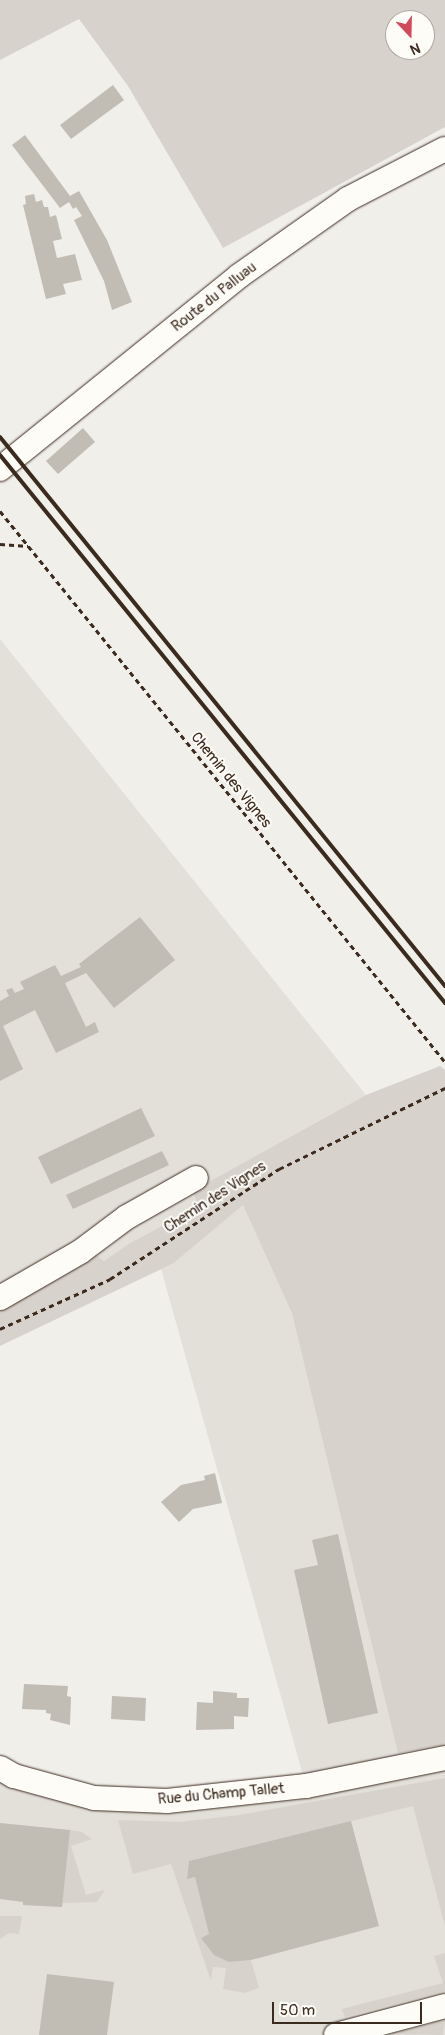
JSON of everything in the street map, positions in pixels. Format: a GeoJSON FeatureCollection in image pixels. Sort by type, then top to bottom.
{"type":"FeatureCollection","features":[{"type":"Feature","properties":{"kind":"street","name":"Route du Palluau"},"geometry":{"type":"LineString","coordinates":[[0,469],[239,276],[348,199],[445,149]]}},
{"type":"Feature","properties":{"kind":"street"},"geometry":{"type":"LineString","coordinates":[[0,1298],[80,1252],[127,1217],[196,1178]]}},
{"type":"Feature","properties":{"kind":"street","name":"Rue du Champ Tallet"},"geometry":{"type":"LineString","coordinates":[[0,1768],[14,1776],[94,1798],[167,1801],[306,1786],[445,1758]]}},
{"type":"Feature","properties":{"kind":"street"},"geometry":{"type":"LineString","coordinates":[[336,2035],[389,2028],[445,2006]]}},
{"type":"Feature","properties":{"kind":"path","name":"Chemin des Vignes"},"geometry":{"type":"LineString","coordinates":[[0,511],[445,1062]]}},
{"type":"Feature","properties":{"kind":"path"},"geometry":{"type":"LineString","coordinates":[[0,544],[28,546]]}},
{"type":"Feature","properties":{"kind":"path","name":"Chemin des Vignes"},"geometry":{"type":"LineString","coordinates":[[0,1329],[110,1279],[279,1168],[445,1088]]}},
{"type":"Feature","properties":{"kind":"shaded area"},"geometry":{"type":"Polygon","coordinates":[[[0,0],[445,0],[445,127],[223,248],[128,86],[79,19],[0,60],[0,0]]]}},
{"type":"Feature","properties":{"kind":"shaded area"},"geometry":{"type":"Polygon","coordinates":[[[0,639],[366,1095],[192,1191],[199,1206],[130,1243],[104,1261],[91,1251],[56,1280],[0,1306],[0,639]]]}},
{"type":"Feature","properties":{"kind":"shaded area"},"geometry":{"type":"Polygon","coordinates":[[[440,1066],[445,1070],[445,1745],[398,1753],[292,1313],[243,1205],[174,1263],[0,1346],[0,1306],[56,1280],[91,1251],[104,1261],[130,1243],[199,1206],[192,1191],[366,1095],[440,1066]]]}},
{"type":"Feature","properties":{"kind":"shaded area"},"geometry":{"type":"Polygon","coordinates":[[[242,1205],[445,1407],[445,2035],[0,2035],[0,1768],[94,1798],[306,1786],[161,1269],[174,1263],[242,1205]]]}},
{"type":"Feature","properties":{"kind":"shaded area"},"geometry":{"type":"Polygon","coordinates":[[[445,1778],[445,1926],[413,1806],[189,1861],[187,1878],[195,1877],[209,1934],[201,1938],[229,1962],[251,1960],[259,1988],[245,1993],[223,1989],[226,1968],[213,1967],[211,1981],[171,1864],[133,1874],[118,1820],[179,1822],[239,1815],[445,1778]]]}},
{"type":"Feature","properties":{"kind":"shaded area"},"geometry":{"type":"Polygon","coordinates":[[[70,1830],[82,1832],[92,1839],[71,1846],[86,1895],[105,1890],[97,1902],[62,1903],[70,1830]]]}},
{"type":"Feature","properties":{"kind":"shaded area"},"geometry":{"type":"Polygon","coordinates":[[[0,1916],[22,1916],[19,1934],[9,1933],[0,1939],[0,1916]]]}},
{"type":"Feature","properties":{"kind":"shaded area"},"geometry":{"type":"Polygon","coordinates":[[[445,1953],[445,1991],[345,2017],[342,2009],[443,1983],[434,1956],[445,1953]]]}},
{"type":"Feature","properties":{"kind":"shaded area"},"geometry":{"type":"Polygon","coordinates":[[[445,2020],[443,2035],[390,2034],[445,2020]]]}},
{"type":"Feature","properties":{"kind":"building"},"geometry":{"type":"Polygon","coordinates":[[[113,85],[124,100],[71,139],[60,125],[113,85]]]}},
{"type":"Feature","properties":{"kind":"building"},"geometry":{"type":"Polygon","coordinates":[[[25,135],[70,196],[79,191],[107,240],[132,302],[112,310],[104,281],[74,220],[82,216],[76,207],[73,209],[69,202],[60,208],[12,145],[25,135]]]}},
{"type":"Feature","properties":{"kind":"building"},"geometry":{"type":"Polygon","coordinates":[[[34,194],[36,202],[42,200],[44,207],[48,207],[50,217],[56,215],[62,239],[53,241],[57,258],[75,254],[82,280],[63,284],[66,294],[46,299],[23,205],[26,204],[25,196],[34,194]]]}},
{"type":"Feature","properties":{"kind":"building"},"geometry":{"type":"Polygon","coordinates":[[[83,428],[95,442],[58,474],[46,461],[83,428]]]}},
{"type":"Feature","properties":{"kind":"building"},"geometry":{"type":"Polygon","coordinates":[[[140,917],[175,960],[114,1008],[86,973],[65,983],[86,1027],[95,1022],[99,1032],[56,1053],[35,1010],[3,1026],[23,1069],[0,1081],[0,1001],[9,996],[6,990],[12,988],[15,993],[24,989],[20,982],[55,965],[61,976],[81,967],[79,964],[140,917]]]}},
{"type":"Feature","properties":{"kind":"building"},"geometry":{"type":"Polygon","coordinates":[[[141,1108],[155,1136],[51,1184],[38,1157],[141,1108]]]}},
{"type":"Feature","properties":{"kind":"building"},"geometry":{"type":"Polygon","coordinates":[[[162,1151],[169,1165],[73,1209],[66,1195],[162,1151]]]}},
{"type":"Feature","properties":{"kind":"building"},"geometry":{"type":"Polygon","coordinates":[[[215,1473],[222,1503],[193,1509],[179,1522],[161,1502],[181,1485],[205,1480],[204,1476],[215,1473]]]}},
{"type":"Feature","properties":{"kind":"building"},"geometry":{"type":"Polygon","coordinates":[[[338,1534],[378,1713],[328,1724],[294,1570],[318,1565],[312,1540],[338,1534]]]}},
{"type":"Feature","properties":{"kind":"building"},"geometry":{"type":"Polygon","coordinates":[[[24,1684],[68,1686],[67,1696],[71,1697],[70,1725],[50,1720],[51,1714],[46,1713],[46,1710],[22,1709],[24,1684]]]}},
{"type":"Feature","properties":{"kind":"building"},"geometry":{"type":"Polygon","coordinates":[[[213,1691],[237,1693],[237,1698],[249,1698],[248,1717],[234,1716],[234,1729],[196,1730],[197,1702],[213,1703],[213,1691]]]}},
{"type":"Feature","properties":{"kind":"building"},"geometry":{"type":"Polygon","coordinates":[[[112,1696],[146,1698],[145,1721],[111,1719],[112,1696]]]}},
{"type":"Feature","properties":{"kind":"building"},"geometry":{"type":"Polygon","coordinates":[[[351,1821],[379,1926],[251,1960],[229,1962],[214,1955],[201,1938],[209,1934],[195,1877],[187,1879],[189,1861],[351,1821]]]}},
{"type":"Feature","properties":{"kind":"building"},"geometry":{"type":"Polygon","coordinates":[[[0,1823],[70,1830],[62,1907],[23,1905],[23,1902],[0,1899],[0,1823]]]}},
{"type":"Feature","properties":{"kind":"building"},"geometry":{"type":"Polygon","coordinates":[[[47,1974],[114,1982],[107,2035],[39,2035],[47,1974]]]}},
{"type":"Feature","properties":{"kind":"railway"},"geometry":{"type":"LineString","coordinates":[[0,437],[445,986]]}},
{"type":"Feature","properties":{"kind":"railway"},"geometry":{"type":"LineString","coordinates":[[0,455],[445,1003]]}}]}
